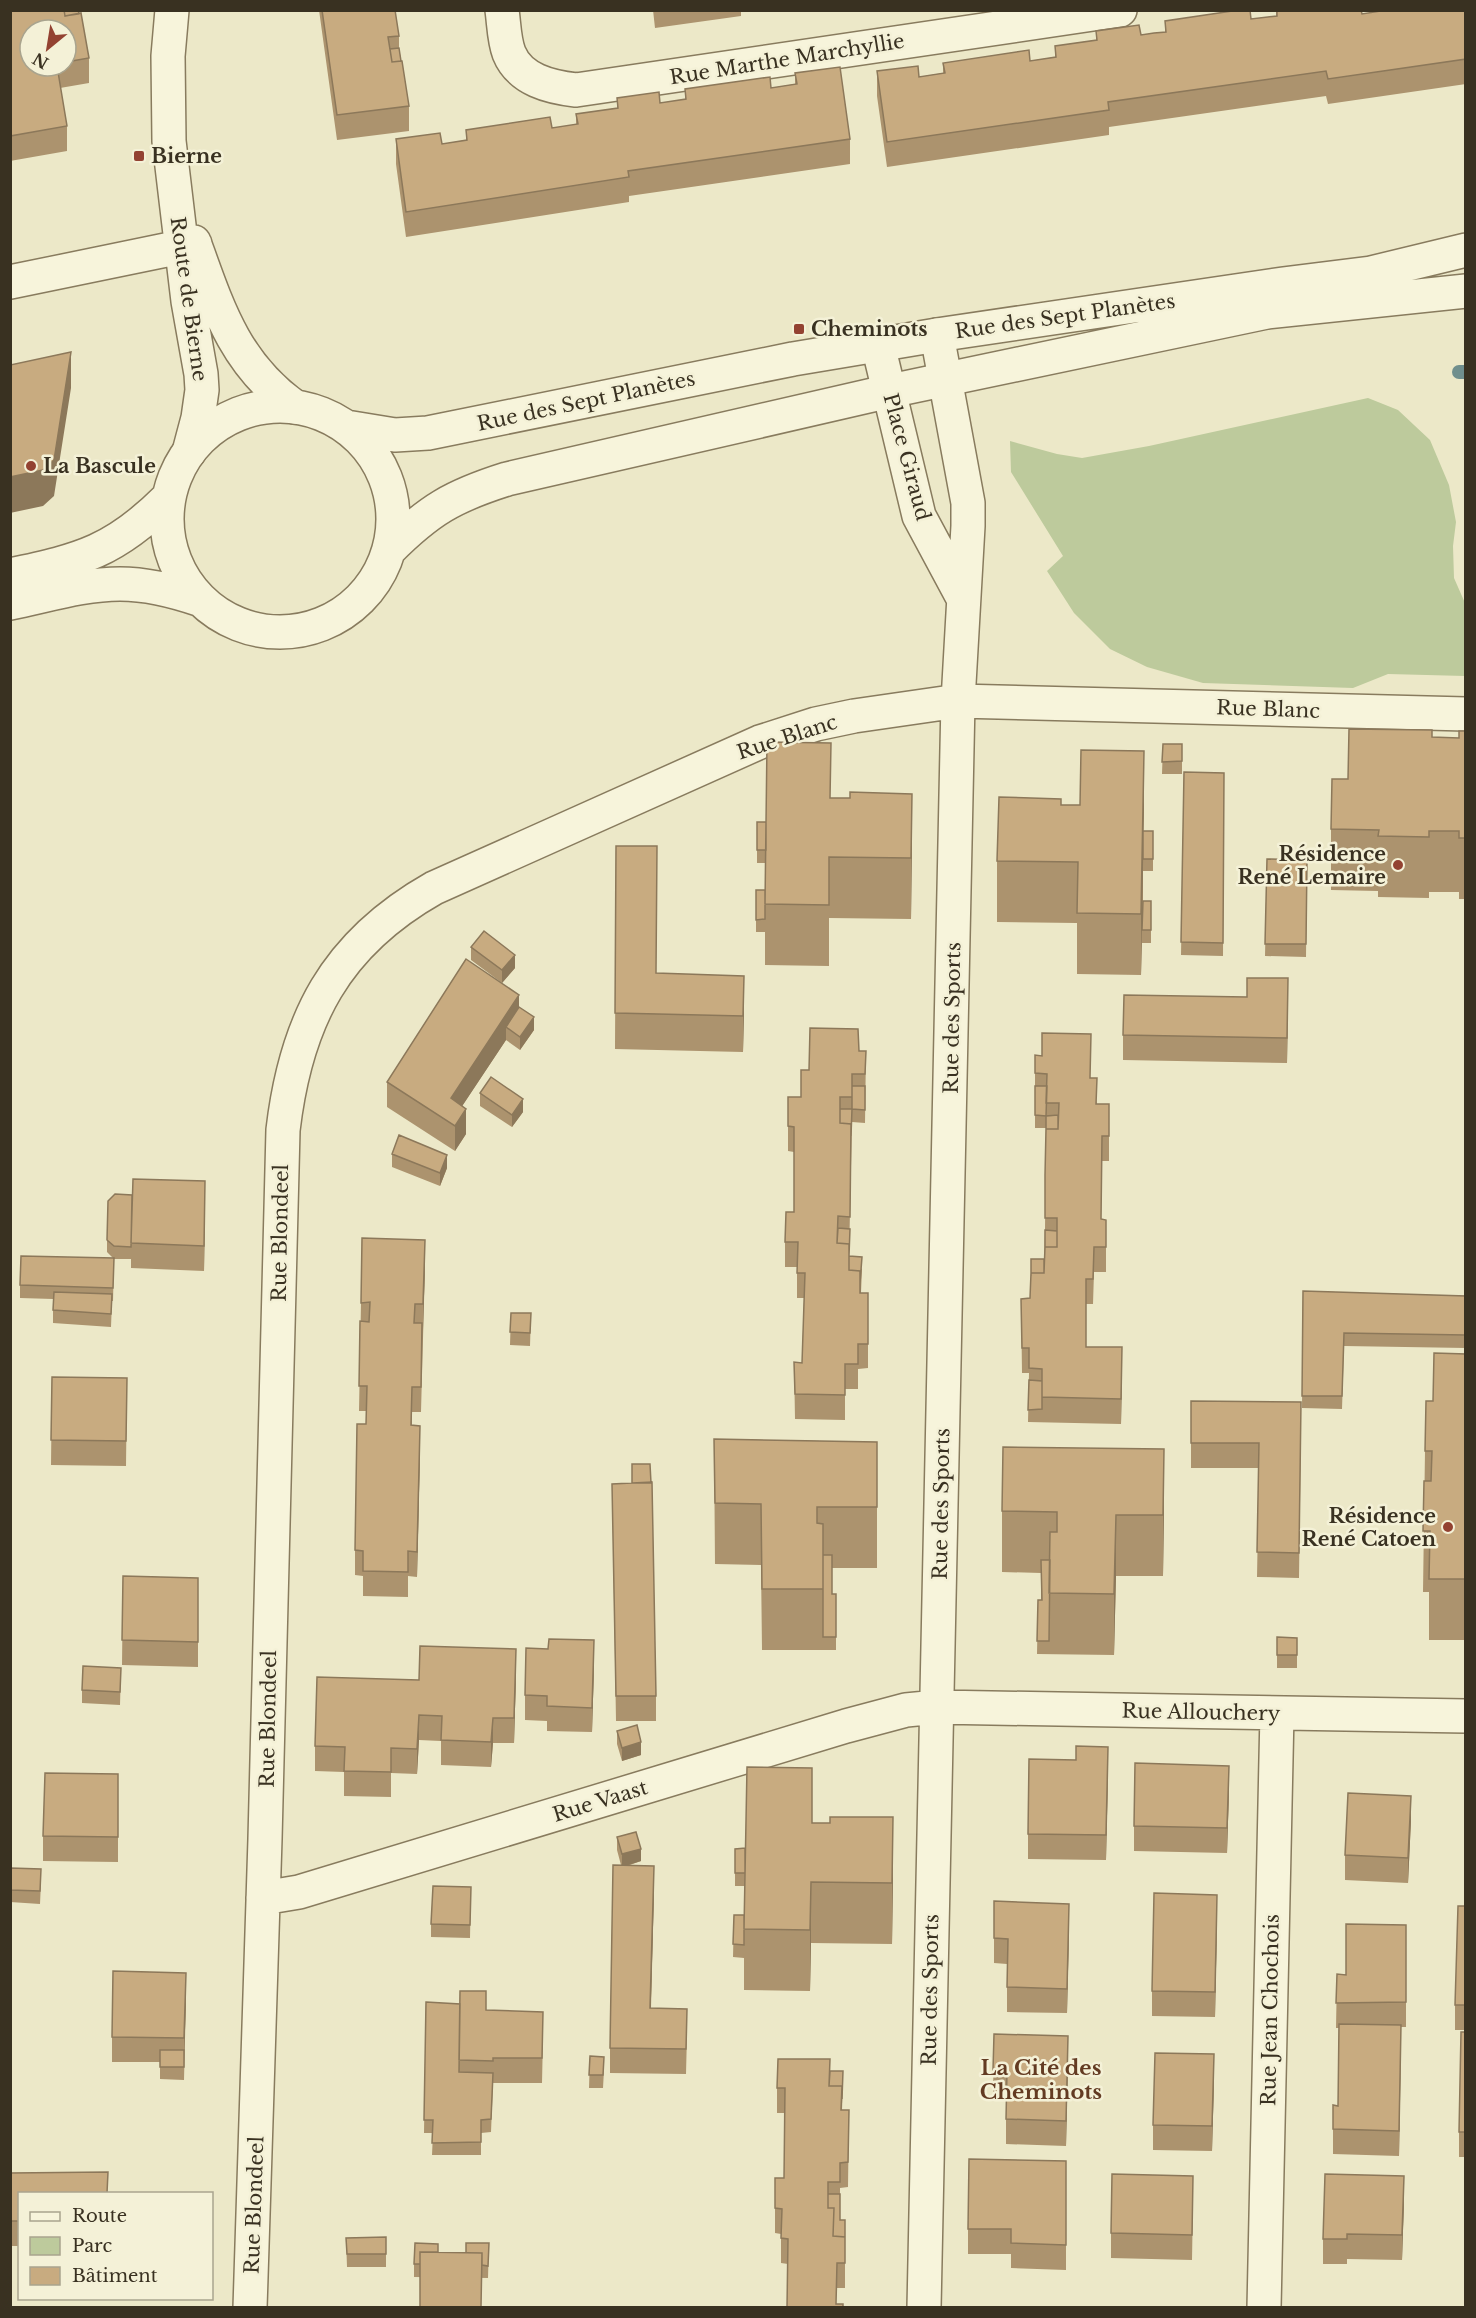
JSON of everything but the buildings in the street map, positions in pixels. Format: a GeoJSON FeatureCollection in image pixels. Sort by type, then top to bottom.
{"type":"FeatureCollection","features":[{"type":"Feature","properties":{"kind":"street","name":"Route de Bierne"},"geometry":{"type":"LineString","coordinates":[[172,10],[168,96],[170,141],[174,181],[188,246],[188,302],[202,390],[198,418],[189,452]]}},
{"type":"Feature","properties":{"kind":"street","name":"Rue Marthe Marchyllie"},"geometry":{"type":"LineString","coordinates":[[502,10],[510,54],[522,70],[540,82],[576,90],[978,20],[1119,10]]}},
{"type":"Feature","properties":{"kind":"street","name":"Route de Bierne"},"geometry":{"type":"LineString","coordinates":[[188,246],[219,314],[237,345],[257,374],[295,407]]}},
{"type":"Feature","properties":{"kind":"street"},"geometry":{"type":"LineString","coordinates":[[10,282],[188,246]]}},
{"type":"Feature","properties":{"kind":"street","name":"Rue des Sept Planètes"},"geometry":{"type":"LineString","coordinates":[[346,428],[394,435],[428,433],[713,374],[937,335],[1371,273],[1466,250]]}},
{"type":"Feature","properties":{"kind":"street","name":"Rue des Sept Planètes"},"geometry":{"type":"LineString","coordinates":[[389,550],[408,531],[439,507],[459,496],[497,482],[890,391],[1267,312],[1466,291]]}},
{"type":"Feature","properties":{"kind":"street"},"geometry":{"type":"LineString","coordinates":[[937,335],[968,503],[958,701]]}},
{"type":"Feature","properties":{"kind":"street","name":"Place Giraud"},"geometry":{"type":"LineString","coordinates":[[878,345],[919,516],[963,598]]}},
{"type":"Feature","properties":{"kind":"street"},"geometry":{"type":"LineString","coordinates":[[265,407],[295,407],[322,414],[346,428],[373,456],[386,483],[391,502],[393,521],[389,550],[377,578],[357,601],[333,619],[304,629],[274,632],[244,626],[226,618],[201,600],[182,576],[171,549],[167,528],[168,498],[174,479],[189,452],[210,430],[236,415],[265,407]]}},
{"type":"Feature","properties":{"kind":"street"},"geometry":{"type":"LineString","coordinates":[[10,576],[70,562],[107,547],[137,527],[168,498]]}},
{"type":"Feature","properties":{"kind":"street"},"geometry":{"type":"LineString","coordinates":[[10,603],[81,588],[119,584],[157,588],[201,600]]}},
{"type":"Feature","properties":{"kind":"street","name":"Rue Blanc"},"geometry":{"type":"LineString","coordinates":[[283,1130],[286,1104],[299,1046],[320,997],[352,953],[389,917],[411,901],[445,883],[760,742],[816,724],[854,716],[958,701],[1466,714]]}},
{"type":"Feature","properties":{"kind":"street","name":"Rue des Sports"},"geometry":{"type":"LineString","coordinates":[[924,2307],[958,701]]}},
{"type":"Feature","properties":{"kind":"street","name":"Rue Blondeel"},"geometry":{"type":"LineString","coordinates":[[250,2307],[283,1130]]}},
{"type":"Feature","properties":{"kind":"street","name":"Rue Allouchery"},"geometry":{"type":"LineString","coordinates":[[937,1707],[1466,1716]]}},
{"type":"Feature","properties":{"kind":"street","name":"Rue Vaast"},"geometry":{"type":"LineString","coordinates":[[263,1898],[299,1892],[878,1716],[937,1707]]}},
{"type":"Feature","properties":{"kind":"street","name":"Rue Jean Chochois"},"geometry":{"type":"LineString","coordinates":[[1264,2307],[1277,1713]]}},
{"type":"Feature","properties":{"kind":"green space"},"geometry":{"type":"Polygon","coordinates":[[[1368,398],[1398,410],[1430,440],[1449,485],[1456,522],[1453,546],[1454,578],[1465,603],[1465,676],[1388,674],[1353,688],[1203,683],[1147,667],[1110,649],[1074,613],[1047,571],[1063,556],[1011,472],[1010,441],[1057,454],[1082,458],[1149,446],[1368,398]]]}},
{"type":"Feature","properties":{"kind":"waterway"},"geometry":{"type":"LineString","coordinates":[[1459,372],[1466,372]]}},
{"type":"Feature","properties":{"kind":"place","name":"Bierne"},"geometry":{"type":"Point","coordinates":[139,156]}},
{"type":"Feature","properties":{"kind":"place","name":"Cheminots"},"geometry":{"type":"Point","coordinates":[799,329]}},
{"type":"Feature","properties":{"kind":"place","name":"La Bascule"},"geometry":{"type":"Point","coordinates":[31,466]}},
{"type":"Feature","properties":{"kind":"place","name":"Résidence René Lemaire"},"geometry":{"type":"Point","coordinates":[1398,865]}},
{"type":"Feature","properties":{"kind":"place","name":"Résidence René Catoen"},"geometry":{"type":"Point","coordinates":[1448,1527]}},
{"type":"Feature","properties":{"kind":"district","name":"La Cité des Cheminots"},"geometry":{"type":"Point","coordinates":[1041,2080]}}]}
